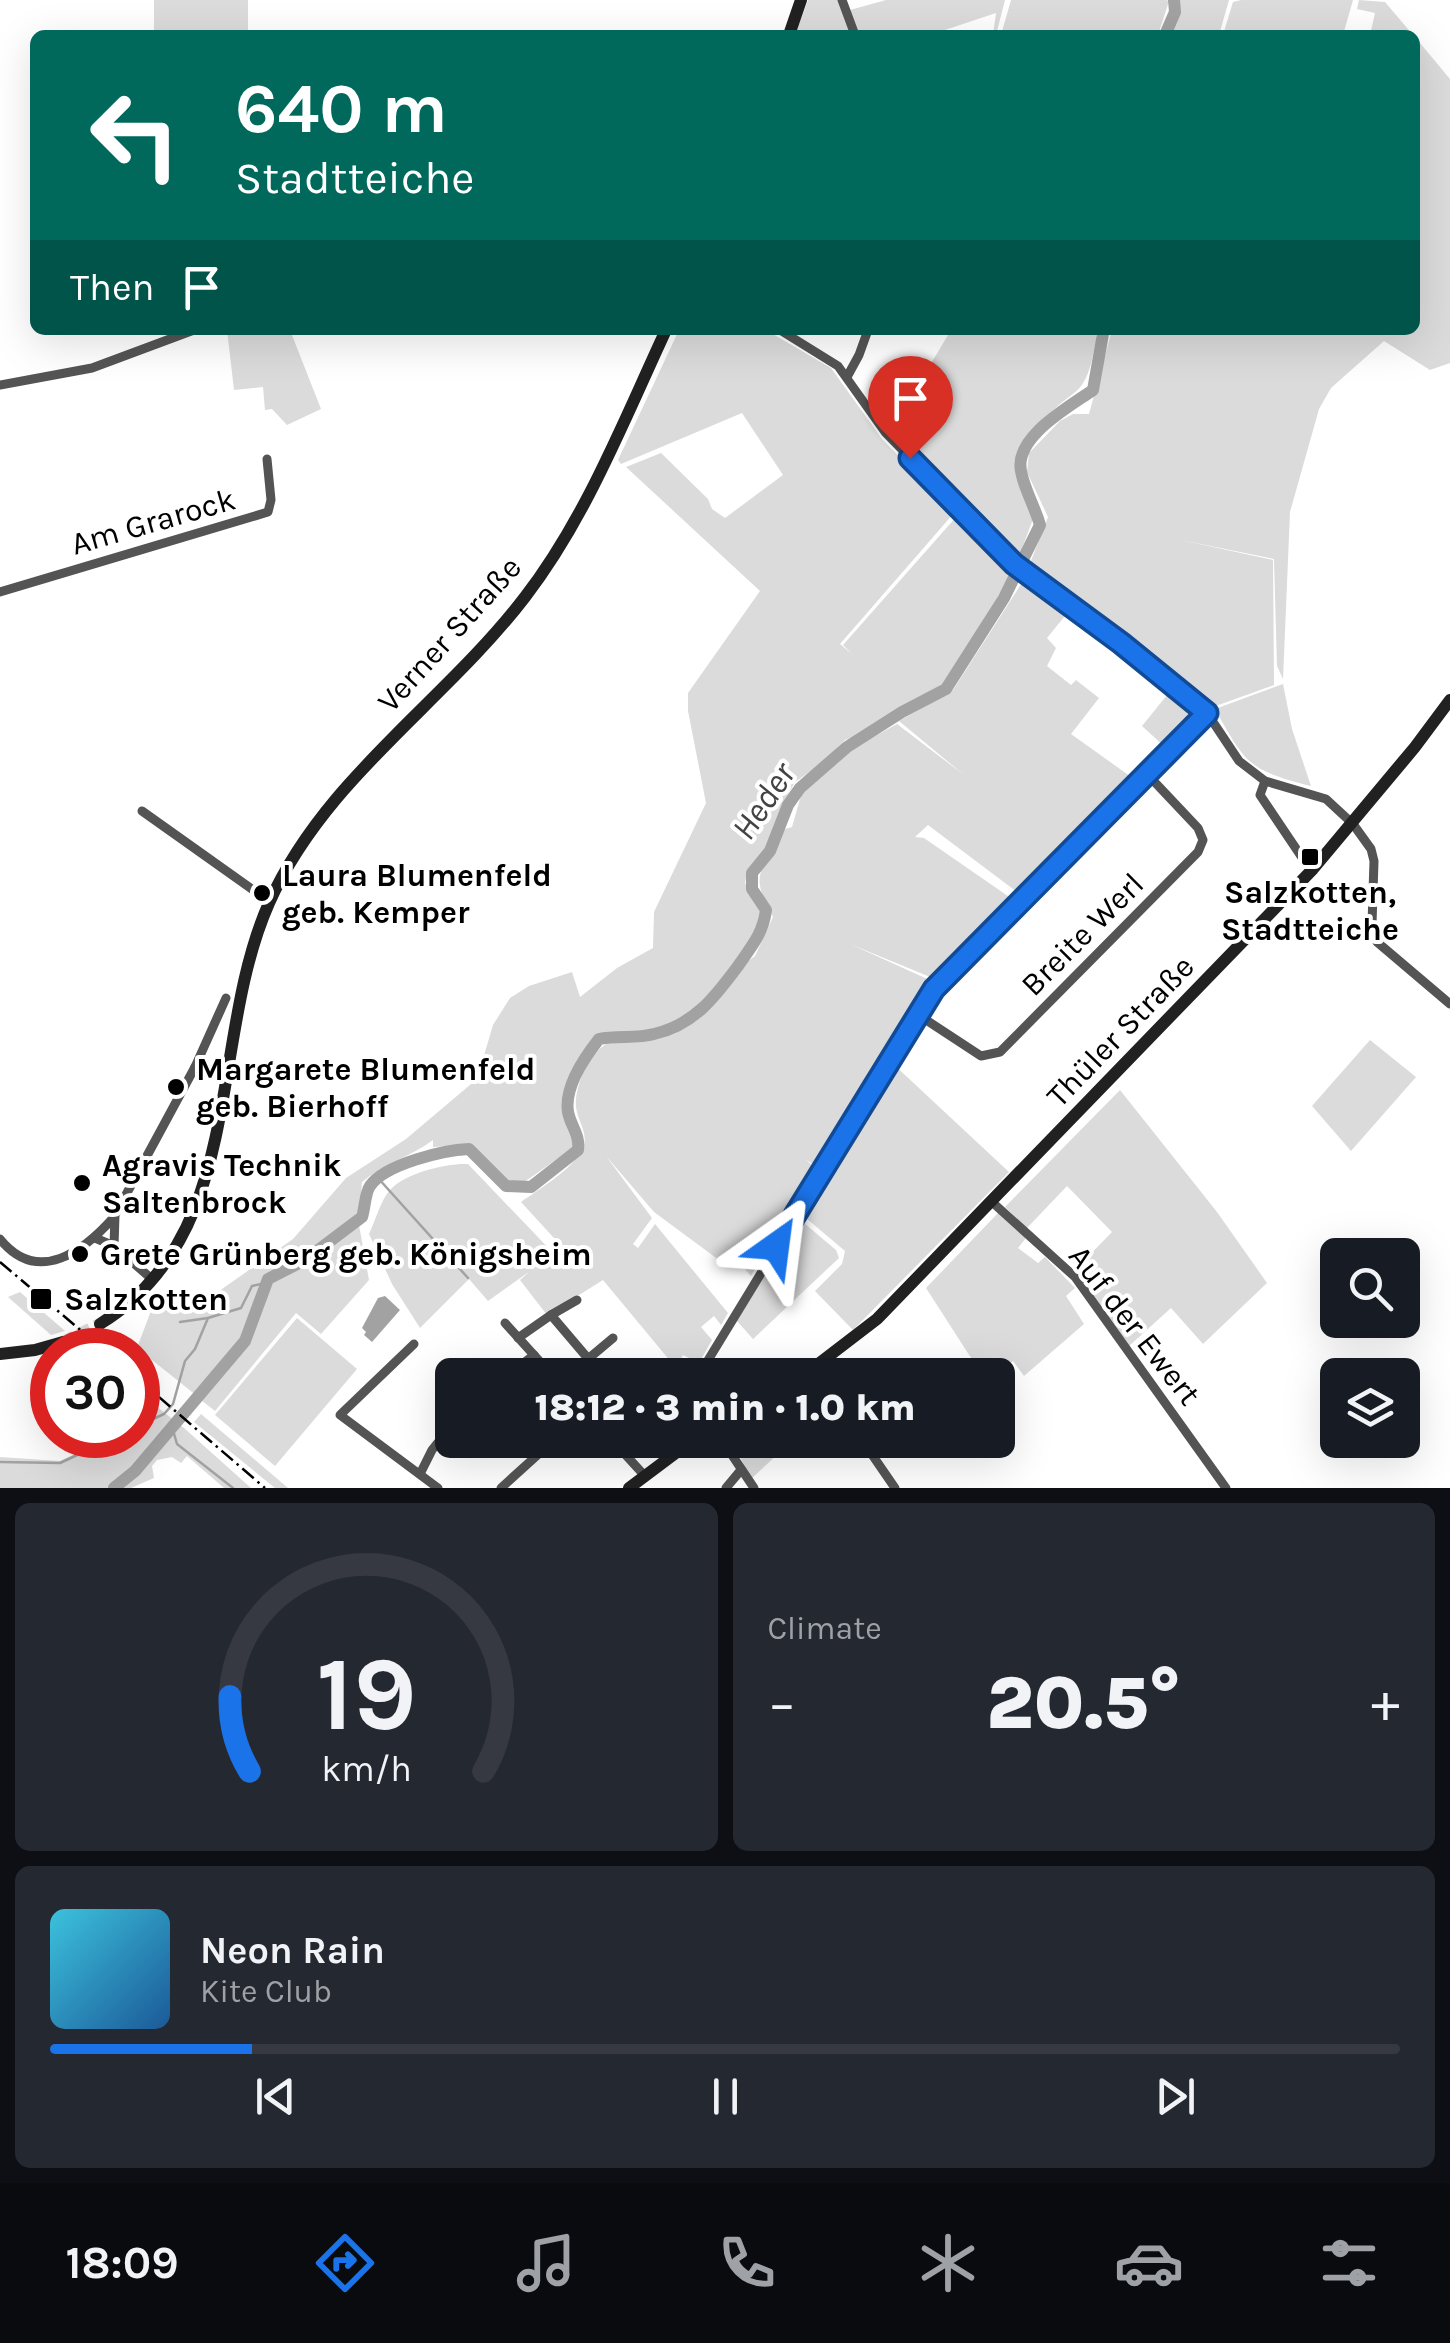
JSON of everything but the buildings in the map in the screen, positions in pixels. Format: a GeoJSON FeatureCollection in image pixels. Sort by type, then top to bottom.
{"type":"FeatureCollection","features":[{"type":"Feature","properties":{"kind":"main road"},"geometry":{"type":"LineString","coordinates":[[790,30],[801,0]]}},
{"type":"Feature","properties":{"kind":"main road","name":"Verner Straße"},"geometry":{"type":"LineString","coordinates":[[100,1324],[140,1296],[153,1280],[175,1251],[200,1198],[249,954],[289,863],[344,788],[486,643],[545,568],[602,465],[664,335]]}},
{"type":"Feature","properties":{"kind":"main road","name":"Thüler Straße"},"geometry":{"type":"LineString","coordinates":[[830,1358],[877,1320],[1353,824],[1450,700]]}},
{"type":"Feature","properties":{"kind":"main road"},"geometry":{"type":"LineString","coordinates":[[0,1354],[30,1351]]}},
{"type":"Feature","properties":{"kind":"main road"},"geometry":{"type":"LineString","coordinates":[[629,1488],[667,1458]]}},
{"type":"Feature","properties":{"kind":"street"},"geometry":{"type":"LineString","coordinates":[[842,0],[852,30]]}},
{"type":"Feature","properties":{"kind":"street"},"geometry":{"type":"LineString","coordinates":[[0,385],[92,368],[181,335]]}},
{"type":"Feature","properties":{"kind":"street"},"geometry":{"type":"LineString","coordinates":[[788,335],[828,359],[847,377],[885,432],[1014,564],[1207,713],[1239,761],[1265,781],[1326,799],[1353,824],[1371,849],[1374,861],[1372,924],[1377,942],[1450,1004]]}},
{"type":"Feature","properties":{"kind":"street"},"geometry":{"type":"LineString","coordinates":[[847,377],[866,335]]}},
{"type":"Feature","properties":{"kind":"street","name":"Am Grarock"},"geometry":{"type":"LineString","coordinates":[[0,592],[268,512],[272,500],[267,459]]}},
{"type":"Feature","properties":{"kind":"street","name":"Breite Werl"},"geometry":{"type":"LineString","coordinates":[[709,1358],[934,989],[1207,713]]}},
{"type":"Feature","properties":{"kind":"street","name":"Breite Werl"},"geometry":{"type":"LineString","coordinates":[[917,1014],[981,1056],[1000,1052],[1191,858],[1203,840],[1198,828],[1148,776]]}},
{"type":"Feature","properties":{"kind":"street"},"geometry":{"type":"LineString","coordinates":[[1265,781],[1260,795],[1303,859]]}},
{"type":"Feature","properties":{"kind":"street"},"geometry":{"type":"LineString","coordinates":[[142,811],[270,902]]}},
{"type":"Feature","properties":{"kind":"street"},"geometry":{"type":"LineString","coordinates":[[0,1240],[12,1252],[46,1262],[76,1252],[95,1238],[115,1215],[226,998]]}},
{"type":"Feature","properties":{"kind":"street"},"geometry":{"type":"LineString","coordinates":[[194,1067],[226,1077]]}},
{"type":"Feature","properties":{"kind":"street","name":"Auf der Ewert"},"geometry":{"type":"LineString","coordinates":[[992,1202],[1074,1277],[1226,1488]]}},
{"type":"Feature","properties":{"kind":"street"},"geometry":{"type":"LineString","coordinates":[[114,1246],[115,1215]]}},
{"type":"Feature","properties":{"kind":"street"},"geometry":{"type":"LineString","coordinates":[[95,1238],[114,1246],[153,1280]]}},
{"type":"Feature","properties":{"kind":"street"},"geometry":{"type":"LineString","coordinates":[[518,1338],[577,1300]]}},
{"type":"Feature","properties":{"kind":"street"},"geometry":{"type":"LineString","coordinates":[[551,1316],[587,1358]]}},
{"type":"Feature","properties":{"kind":"street"},"geometry":{"type":"LineString","coordinates":[[505,1323],[537,1358]]}},
{"type":"Feature","properties":{"kind":"street"},"geometry":{"type":"LineString","coordinates":[[589,1358],[612,1338]]}},
{"type":"Feature","properties":{"kind":"street"},"geometry":{"type":"LineString","coordinates":[[414,1344],[340,1415],[438,1488]]}},
{"type":"Feature","properties":{"kind":"street"},"geometry":{"type":"LineString","coordinates":[[530,1358],[534,1355]]}},
{"type":"Feature","properties":{"kind":"street"},"geometry":{"type":"LineString","coordinates":[[420,1474],[435,1446]]}},
{"type":"Feature","properties":{"kind":"street"},"geometry":{"type":"LineString","coordinates":[[501,1488],[534,1458]]}},
{"type":"Feature","properties":{"kind":"street"},"geometry":{"type":"LineString","coordinates":[[629,1458],[644,1474]]}},
{"type":"Feature","properties":{"kind":"street"},"geometry":{"type":"LineString","coordinates":[[733,1458],[754,1488]]}},
{"type":"Feature","properties":{"kind":"street"},"geometry":{"type":"LineString","coordinates":[[874,1458],[895,1488]]}},
{"type":"Feature","properties":{"kind":"street"},"geometry":{"type":"LineString","coordinates":[[726,1488],[741,1470]]}},
{"type":"Feature","properties":{"kind":"shaded area"},"geometry":{"type":"Polygon","coordinates":[[[154,0],[248,0],[248,30],[154,30],[154,0]]]}},
{"type":"Feature","properties":{"kind":"shaded area"},"geometry":{"type":"Polygon","coordinates":[[[808,0],[838,0],[849,30],[797,30],[808,0]]]}},
{"type":"Feature","properties":{"kind":"shaded area"},"geometry":{"type":"Polygon","coordinates":[[[886,0],[1005,0],[997,30],[994,30],[996,13],[945,30],[856,30],[850,10],[886,0]]]}},
{"type":"Feature","properties":{"kind":"shaded area"},"geometry":{"type":"Polygon","coordinates":[[[1011,0],[1169,1],[1160,30],[1002,30],[1011,0]]]}},
{"type":"Feature","properties":{"kind":"shaded area"},"geometry":{"type":"Polygon","coordinates":[[[1179,0],[1229,0],[1220,30],[1171,30],[1179,0]]]}},
{"type":"Feature","properties":{"kind":"shaded area"},"geometry":{"type":"Polygon","coordinates":[[[1353,0],[1344,30],[1225,30],[1233,2],[1353,0]]]}},
{"type":"Feature","properties":{"kind":"shaded area"},"geometry":{"type":"Polygon","coordinates":[[[1359,0],[1385,2],[1409,30],[1371,30],[1375,13],[1357,9],[1359,0]]]}},
{"type":"Feature","properties":{"kind":"shaded area"},"geometry":{"type":"Polygon","coordinates":[[[1420,43],[1450,79],[1450,363],[1430,370],[1384,341],[1331,388],[1319,409],[1290,512],[1283,679],[1277,666],[1274,559],[1176,539],[1273,560],[1274,685],[1213,707],[1047,580],[1027,571],[1048,517],[1027,472],[1029,453],[1060,421],[1073,414],[1089,414],[1111,335],[1420,335],[1420,43]]]}},
{"type":"Feature","properties":{"kind":"shaded area"},"geometry":{"type":"Polygon","coordinates":[[[228,335],[292,335],[321,409],[287,425],[272,409],[265,410],[263,387],[234,390],[228,335]]]}},
{"type":"Feature","properties":{"kind":"shaded area"},"geometry":{"type":"Polygon","coordinates":[[[677,335],[775,335],[831,368],[882,439],[954,513],[840,644],[852,654],[843,645],[957,516],[1012,573],[943,687],[845,740],[795,782],[766,849],[747,873],[745,883],[761,911],[759,926],[726,978],[755,956],[773,917],[761,890],[761,872],[785,829],[792,827],[802,792],[848,751],[897,724],[964,775],[899,721],[953,690],[1025,578],[1069,611],[1047,638],[1056,648],[1047,666],[1071,685],[1076,680],[1099,698],[1071,734],[1134,779],[1021,895],[928,825],[915,837],[924,838],[1015,901],[935,979],[850,944],[934,982],[898,1030],[814,1165],[805,1159],[813,1166],[751,1276],[733,1256],[723,1263],[654,1212],[606,1156],[652,1218],[633,1244],[638,1248],[655,1224],[728,1313],[721,1325],[714,1316],[701,1327],[712,1340],[702,1358],[668,1358],[603,1280],[547,1315],[520,1280],[530,1271],[488,1301],[469,1279],[420,1328],[392,1284],[369,1234],[384,1199],[398,1183],[427,1170],[468,1164],[555,1255],[564,1249],[521,1202],[562,1173],[581,1152],[585,1140],[576,1107],[578,1089],[591,1060],[611,1042],[609,1032],[590,1044],[571,1075],[565,1110],[574,1147],[520,1185],[508,1181],[471,1145],[433,1147],[433,1140],[370,1176],[362,1182],[357,1213],[352,1220],[266,1276],[247,1332],[197,1396],[160,1366],[160,1328],[144,1328],[152,1308],[205,1301],[293,1239],[346,1178],[406,1139],[477,1079],[493,1025],[510,998],[529,986],[572,972],[580,997],[617,968],[653,948],[654,912],[706,803],[688,693],[760,591],[626,467],[661,453],[725,518],[783,475],[742,413],[621,464],[618,460],[677,335]]]}},
{"type":"Feature","properties":{"kind":"shaded area"},"geometry":{"type":"Polygon","coordinates":[[[948,335],[1097,338],[1081,386],[1033,431],[1019,456],[1019,483],[1033,519],[1017,562],[893,436],[893,427],[948,335]]]}},
{"type":"Feature","properties":{"kind":"shaded area"},"geometry":{"type":"Polygon","coordinates":[[[1283,684],[1292,729],[1311,786],[1274,775],[1251,762],[1215,709],[1283,684]]]}},
{"type":"Feature","properties":{"kind":"shaded area"},"geometry":{"type":"Polygon","coordinates":[[[1172,689],[1199,715],[1166,748],[1142,726],[1172,689]]]}},
{"type":"Feature","properties":{"kind":"shaded area"},"geometry":{"type":"Polygon","coordinates":[[[1370,1040],[1416,1077],[1351,1151],[1312,1106],[1370,1040]]]}},
{"type":"Feature","properties":{"kind":"shaded area"},"geometry":{"type":"Polygon","coordinates":[[[891,1062],[1009,1172],[853,1330],[815,1291],[842,1264],[845,1251],[800,1213],[891,1062]]]}},
{"type":"Feature","properties":{"kind":"shaded area"},"geometry":{"type":"Polygon","coordinates":[[[1120,1090],[1217,1212],[1267,1283],[1203,1344],[1171,1308],[1128,1347],[1074,1271],[1112,1232],[1067,1186],[1027,1228],[1005,1207],[1120,1090]]]}},
{"type":"Feature","properties":{"kind":"shaded area"},"geometry":{"type":"Polygon","coordinates":[[[998,1213],[1026,1238],[1018,1248],[1038,1263],[1045,1257],[1075,1288],[1066,1296],[1084,1324],[1024,1376],[1015,1358],[971,1358],[926,1288],[998,1213]]]}},
{"type":"Feature","properties":{"kind":"shaded area"},"geometry":{"type":"Polygon","coordinates":[[[798,1218],[836,1250],[839,1258],[753,1339],[736,1320],[798,1218]]]}},
{"type":"Feature","properties":{"kind":"shaded area"},"geometry":{"type":"Polygon","coordinates":[[[359,1225],[369,1280],[321,1334],[296,1313],[215,1411],[201,1400],[246,1345],[271,1279],[305,1264],[359,1225]]]}},
{"type":"Feature","properties":{"kind":"shaded area"},"geometry":{"type":"Polygon","coordinates":[[[20,1292],[62,1328],[43,1328],[8,1297],[20,1292]]]}},
{"type":"Feature","properties":{"kind":"shaded area"},"geometry":{"type":"Polygon","coordinates":[[[385,1296],[400,1310],[372,1342],[362,1328],[378,1298],[385,1296]]]}},
{"type":"Feature","properties":{"kind":"shaded area"},"geometry":{"type":"Polygon","coordinates":[[[297,1318],[357,1369],[275,1466],[215,1415],[297,1318]]]}},
{"type":"Feature","properties":{"kind":"shaded area"},"geometry":{"type":"Polygon","coordinates":[[[160,1409],[251,1488],[224,1488],[187,1456],[181,1463],[172,1457],[157,1460],[152,1466],[154,1478],[131,1488],[0,1488],[0,1457],[60,1461],[160,1458],[160,1409]]]}},
{"type":"Feature","properties":{"kind":"shaded area"},"geometry":{"type":"Polygon","coordinates":[[[201,1414],[288,1488],[275,1488],[194,1422],[201,1414]]]}},
{"type":"Feature","properties":{"kind":"shaded area"},"geometry":{"type":"Polygon","coordinates":[[[741,1458],[774,1458],[751,1479],[741,1458]]]}},
{"type":"Feature","properties":{"kind":"waterway","name":"Heder"},"geometry":{"type":"LineString","coordinates":[[1167,30],[1175,12],[1174,0]]}},
{"type":"Feature","properties":{"kind":"waterway","name":"Heder"},"geometry":{"type":"LineString","coordinates":[[114,1488],[135,1471],[245,1341],[268,1279],[305,1260],[362,1217],[368,1189],[378,1178],[416,1160],[469,1149],[506,1186],[531,1187],[578,1150],[568,1112],[569,1093],[599,1039],[668,1030],[692,1017],[721,988],[762,926],[766,910],[752,889],[752,873],[770,851],[788,805],[800,788],[847,747],[946,689],[1004,598],[1040,525],[1022,478],[1021,458],[1045,424],[1093,390],[1103,335]]}},
{"type":"Feature","properties":{"kind":"waterway"},"geometry":{"type":"LineString","coordinates":[[378,1178],[468,1278]]}},
{"type":"Feature","properties":{"kind":"waterway"},"geometry":{"type":"LineString","coordinates":[[160,1416],[173,1404],[185,1361],[195,1349],[208,1318],[241,1308],[252,1286],[266,1283]]}},
{"type":"Feature","properties":{"kind":"waterway"},"geometry":{"type":"LineString","coordinates":[[180,1322],[208,1318]]}},
{"type":"Feature","properties":{"kind":"waterway"},"geometry":{"type":"LineString","coordinates":[[172,1427],[177,1444],[233,1488]]}},
{"type":"Feature","properties":{"kind":"waterway"},"geometry":{"type":"LineString","coordinates":[[0,1462],[60,1463],[71,1458]]}},
{"type":"Feature","properties":{"kind":"tunnel"},"geometry":{"type":"LineString","coordinates":[[92,1328],[100,1324]]}},
{"type":"Feature","properties":{"kind":"railway"},"geometry":{"type":"LineString","coordinates":[[0,1262],[78,1328]]}},
{"type":"Feature","properties":{"kind":"railway"},"geometry":{"type":"LineString","coordinates":[[160,1398],[265,1488]]}},
{"type":"Feature","properties":{"kind":"place","name":"Salzkotten, Stadtteiche"},"geometry":{"type":"Point","coordinates":[1310,857]}},
{"type":"Feature","properties":{"kind":"place","name":"Laura Blumenfeld geb. Kemper"},"geometry":{"type":"Point","coordinates":[262,893]}},
{"type":"Feature","properties":{"kind":"place","name":"Margarete Blumenfeld geb. Bierhoff"},"geometry":{"type":"Point","coordinates":[176,1087]}},
{"type":"Feature","properties":{"kind":"place","name":"Agravis Technik Saltenbrock"},"geometry":{"type":"Point","coordinates":[82,1183]}},
{"type":"Feature","properties":{"kind":"place","name":"Grete Grünberg geb. Königsheim"},"geometry":{"type":"Point","coordinates":[80,1254]}},
{"type":"Feature","properties":{"kind":"place","name":"Salzkotten"},"geometry":{"type":"Point","coordinates":[41,1299]}},
{"type":"Feature","properties":{"kind":"route"},"geometry":{"type":"LineString","coordinates":[[776,1246],[934,989],[1207,713],[1014,564],[910,458]]}}]}
